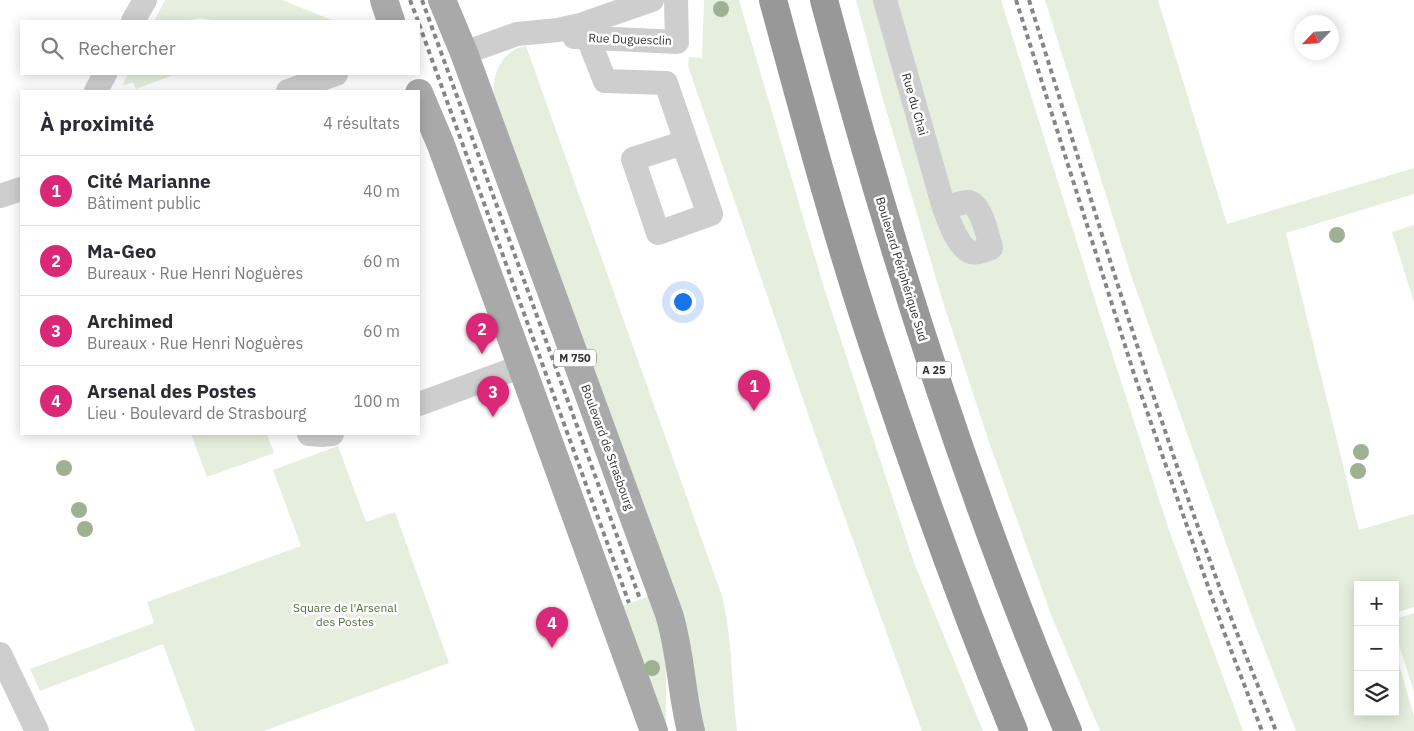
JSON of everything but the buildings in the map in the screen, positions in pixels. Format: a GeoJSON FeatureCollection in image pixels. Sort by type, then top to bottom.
{"type":"FeatureCollection","features":[{"type":"Feature","properties":{"kind":"highway"},"geometry":{"type":"LineString","coordinates":[[773,0],[849,269],[882,374],[962,599],[1014,731]]}},
{"type":"Feature","properties":{"kind":"highway","name":"Boulevard Périphérique Sud"},"geometry":{"type":"LineString","coordinates":[[824,0],[884,212],[951,421],[1016,600],[1068,731]]}},
{"type":"Feature","properties":{"kind":"main road"},"geometry":{"type":"LineString","coordinates":[[384,0],[391,20]]}},
{"type":"Feature","properties":{"kind":"main road","name":"Boulevard de Strasbourg"},"geometry":{"type":"LineString","coordinates":[[442,0],[464,53],[669,614],[675,633],[691,731]]}},
{"type":"Feature","properties":{"kind":"main road"},"geometry":{"type":"LineString","coordinates":[[410,75],[417,90]]}},
{"type":"Feature","properties":{"kind":"main road"},"geometry":{"type":"LineString","coordinates":[[420,97],[441,145],[654,731]]}},
{"type":"Feature","properties":{"kind":"main road"},"geometry":{"type":"LineString","coordinates":[[674,731],[679,664]]}},
{"type":"Feature","properties":{"kind":"street"},"geometry":{"type":"LineString","coordinates":[[134,20],[144,0]]}},
{"type":"Feature","properties":{"kind":"street","name":"Rue Duguesclin"},"geometry":{"type":"LineString","coordinates":[[464,53],[517,34],[580,26],[652,0]]}},
{"type":"Feature","properties":{"kind":"street","name":"Rue Duguesclin"},"geometry":{"type":"LineString","coordinates":[[543,32],[567,37],[677,42],[676,0]]}},
{"type":"Feature","properties":{"kind":"street","name":"Rue du Chai"},"geometry":{"type":"LineString","coordinates":[[885,0],[944,208]]}},
{"type":"Feature","properties":{"kind":"street"},"geometry":{"type":"LineString","coordinates":[[588,38],[605,81],[666,83],[711,214],[658,233],[633,159],[683,143],[706,209]]}},
{"type":"Feature","properties":{"kind":"street"},"geometry":{"type":"LineString","coordinates":[[97,90],[104,75]]}},
{"type":"Feature","properties":{"kind":"street"},"geometry":{"type":"LineString","coordinates":[[291,90],[333,75]]}},
{"type":"Feature","properties":{"kind":"street"},"geometry":{"type":"LineString","coordinates":[[0,196],[20,189]]}},
{"type":"Feature","properties":{"kind":"street"},"geometry":{"type":"LineString","coordinates":[[420,404],[522,366]]}},
{"type":"Feature","properties":{"kind":"street"},"geometry":{"type":"LineString","coordinates":[[0,654],[37,731]]}},
{"type":"Feature","properties":{"kind":"green space"},"geometry":{"type":"Polygon","coordinates":[[[165,0],[282,0],[332,20],[201,19],[155,20],[165,0]]]}},
{"type":"Feature","properties":{"kind":"green space"},"geometry":{"type":"Polygon","coordinates":[[[704,0],[739,0],[824,288],[914,563],[983,731],[922,731],[817,440],[688,66],[689,57],[702,58],[704,0]]]}},
{"type":"Feature","properties":{"kind":"green space"},"geometry":{"type":"Polygon","coordinates":[[[856,0],[1001,0],[1169,530],[1243,731],[1100,731],[1052,617],[989,442],[943,302],[882,96],[856,0]]]}},
{"type":"Feature","properties":{"kind":"green space"},"geometry":{"type":"Polygon","coordinates":[[[1045,0],[1158,0],[1227,224],[1414,168],[1414,194],[1286,233],[1359,530],[1414,514],[1414,607],[1399,612],[1399,581],[1354,581],[1354,716],[1399,716],[1399,665],[1414,716],[1414,731],[1296,731],[1251,614],[1131,275],[1045,0]]]}},
{"type":"Feature","properties":{"kind":"green space"},"geometry":{"type":"Polygon","coordinates":[[[526,46],[722,596],[730,646],[737,731],[699,731],[692,686],[689,637],[685,621],[494,96],[494,80],[500,64],[511,52],[526,46]]]}},
{"type":"Feature","properties":{"kind":"green space"},"geometry":{"type":"Polygon","coordinates":[[[128,75],[173,75],[136,89],[133,82],[122,86],[128,75]]]}},
{"type":"Feature","properties":{"kind":"green space"},"geometry":{"type":"Polygon","coordinates":[[[1414,225],[1414,302],[1392,232],[1414,225]]]}},
{"type":"Feature","properties":{"kind":"green space"},"geometry":{"type":"Polygon","coordinates":[[[191,435],[267,435],[274,453],[207,477],[191,435]]]}},
{"type":"Feature","properties":{"kind":"green space","name":"Square de l'Arsenal des Postes"},"geometry":{"type":"Polygon","coordinates":[[[338,446],[366,522],[395,512],[449,663],[264,731],[195,731],[163,644],[40,691],[30,669],[154,623],[147,602],[301,546],[273,470],[338,446]]]}},
{"type":"Feature","properties":{"kind":"green space"},"geometry":{"type":"Polygon","coordinates":[[[650,596],[666,652],[666,725],[619,607],[650,596]]]}},
{"type":"Feature","properties":{"kind":"green space"},"geometry":{"type":"Polygon","coordinates":[[[1414,613],[1414,692],[1399,645],[1399,618],[1414,613]]]}},
{"type":"Feature","properties":{"kind":"railway"},"geometry":{"type":"LineString","coordinates":[[410,0],[418,20]]}},
{"type":"Feature","properties":{"kind":"railway"},"geometry":{"type":"LineString","coordinates":[[422,0],[640,599]]}},
{"type":"Feature","properties":{"kind":"railway"},"geometry":{"type":"LineString","coordinates":[[1016,0],[1134,374],[1224,632],[1262,731]]}},
{"type":"Feature","properties":{"kind":"railway"},"geometry":{"type":"LineString","coordinates":[[1029,0],[1118,287],[1165,430],[1221,592],[1276,731]]}},
{"type":"Feature","properties":{"kind":"railway"},"geometry":{"type":"LineString","coordinates":[[420,27],[629,603]]}},
{"type":"Feature","properties":{"kind":"place","name":"Ma-Geo"},"geometry":{"type":"Point","coordinates":[482,354]}},
{"type":"Feature","properties":{"kind":"place","name":"Cité Marianne"},"geometry":{"type":"Point","coordinates":[754,411]}},
{"type":"Feature","properties":{"kind":"place","name":"Archimed"},"geometry":{"type":"Point","coordinates":[493,417]}},
{"type":"Feature","properties":{"kind":"place","name":"Arsenal des Postes"},"geometry":{"type":"Point","coordinates":[552,648]}}]}
